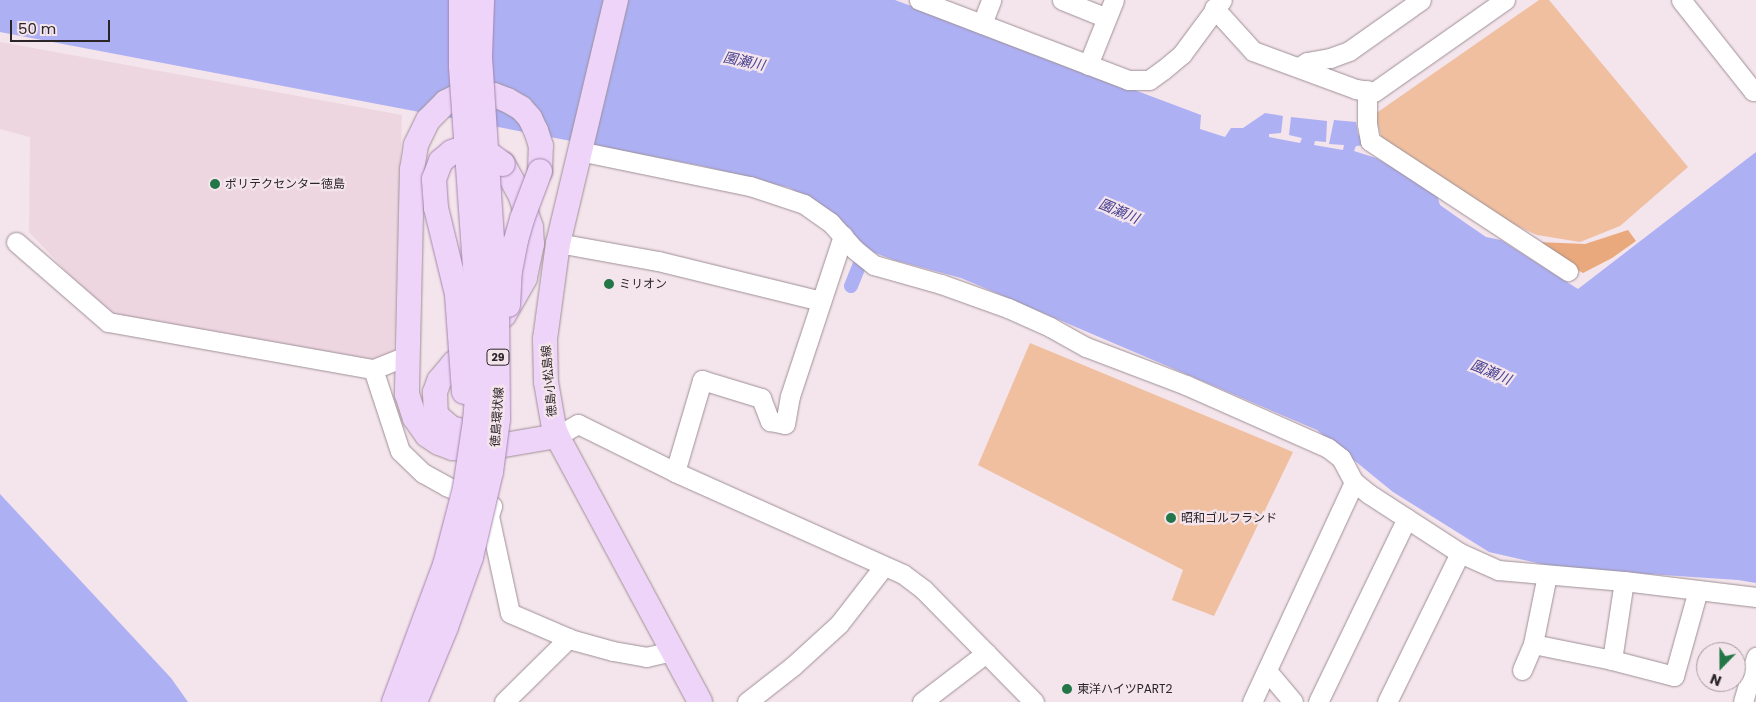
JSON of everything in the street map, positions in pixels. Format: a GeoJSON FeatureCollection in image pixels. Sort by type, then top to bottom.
{"type":"FeatureCollection","features":[{"type":"Feature","properties":{"kind":"main road","name":"徳島環状線"},"geometry":{"type":"LineString","coordinates":[[394,702],[445,565],[465,488],[478,386],[479,324],[461,66],[461,0]]}},
{"type":"Feature","properties":{"kind":"main road","name":"徳島環状線"},"geometry":{"type":"LineString","coordinates":[[415,702],[446,627],[471,557],[491,472],[498,418],[497,314],[480,54],[482,0]]}},
{"type":"Feature","properties":{"kind":"main road","name":"徳島小松島線"},"geometry":{"type":"LineString","coordinates":[[616,0],[558,243],[545,339],[546,382],[555,432],[700,702]]}},
{"type":"Feature","properties":{"kind":"main road"},"geometry":{"type":"LineString","coordinates":[[498,418],[506,358],[510,271],[522,218],[540,171],[541,146],[530,118],[521,108],[494,95],[478,92],[460,95],[446,102],[428,120],[416,145],[412,169],[406,356],[407,394],[414,418],[427,435],[439,443],[453,448],[481,449],[555,432]]}},
{"type":"Feature","properties":{"kind":"main road"},"geometry":{"type":"LineString","coordinates":[[445,565],[461,470],[464,386],[457,294],[435,202],[434,179],[441,161],[452,152],[458,150],[489,154],[503,164],[521,197],[531,227],[531,252],[525,278],[513,303],[492,330],[454,363],[439,381],[434,405],[436,415],[451,428],[466,432],[508,434],[555,432]]}},
{"type":"Feature","properties":{"kind":"street"},"geometry":{"type":"LineString","coordinates":[[919,0],[1128,80],[1149,80],[1182,54],[1218,4],[1253,51],[1356,89],[1374,92],[1502,1]]}},
{"type":"Feature","properties":{"kind":"street"},"geometry":{"type":"LineString","coordinates":[[982,24],[991,0]]}},
{"type":"Feature","properties":{"kind":"street"},"geometry":{"type":"LineString","coordinates":[[1062,0],[1107,18]]}},
{"type":"Feature","properties":{"kind":"street"},"geometry":{"type":"LineString","coordinates":[[1088,65],[1114,0]]}},
{"type":"Feature","properties":{"kind":"street"},"geometry":{"type":"LineString","coordinates":[[1299,67],[1307,62],[1330,58],[1350,51],[1421,0]]}},
{"type":"Feature","properties":{"kind":"street"},"geometry":{"type":"LineString","coordinates":[[1681,0],[1753,91],[1756,89]]}},
{"type":"Feature","properties":{"kind":"street"},"geometry":{"type":"LineString","coordinates":[[1367,90],[1367,124],[1370,141],[1568,271]]}},
{"type":"Feature","properties":{"kind":"street"},"geometry":{"type":"LineString","coordinates":[[580,148],[750,186],[776,193],[804,204],[830,222],[849,243],[874,265],[941,284],[1008,308],[1050,327],[1086,347],[1186,385],[1328,448],[1341,458],[1354,482],[1460,553],[1498,570],[1624,581],[1756,598]]}},
{"type":"Feature","properties":{"kind":"street"},"geometry":{"type":"LineString","coordinates":[[16,242],[108,322],[373,369],[406,356]]}},
{"type":"Feature","properties":{"kind":"street"},"geometry":{"type":"LineString","coordinates":[[558,243],[658,261],[821,301]]}},
{"type":"Feature","properties":{"kind":"street"},"geometry":{"type":"LineString","coordinates":[[675,472],[702,380],[761,398],[770,422],[785,424],[790,396],[821,301],[849,243]]}},
{"type":"Feature","properties":{"kind":"street"},"geometry":{"type":"LineString","coordinates":[[373,369],[400,451],[423,472],[446,486],[492,506],[490,523],[510,613],[569,638],[613,651],[646,657],[672,651]]}},
{"type":"Feature","properties":{"kind":"street"},"geometry":{"type":"LineString","coordinates":[[555,432],[578,424],[675,472],[903,574],[924,590],[1034,702]]}},
{"type":"Feature","properties":{"kind":"street"},"geometry":{"type":"LineString","coordinates":[[1252,702],[1268,672],[1354,482]]}},
{"type":"Feature","properties":{"kind":"street"},"geometry":{"type":"LineString","coordinates":[[1318,702],[1407,518]]}},
{"type":"Feature","properties":{"kind":"street"},"geometry":{"type":"LineString","coordinates":[[1387,702],[1460,553]]}},
{"type":"Feature","properties":{"kind":"street"},"geometry":{"type":"LineString","coordinates":[[747,702],[793,666],[839,624],[884,566]]}},
{"type":"Feature","properties":{"kind":"street"},"geometry":{"type":"LineString","coordinates":[[1522,670],[1533,644],[1547,575]]}},
{"type":"Feature","properties":{"kind":"street"},"geometry":{"type":"LineString","coordinates":[[1612,660],[1624,581]]}},
{"type":"Feature","properties":{"kind":"street"},"geometry":{"type":"LineString","coordinates":[[1533,644],[1612,660],[1674,676],[1698,590]]}},
{"type":"Feature","properties":{"kind":"street"},"geometry":{"type":"LineString","coordinates":[[504,702],[569,638]]}},
{"type":"Feature","properties":{"kind":"street"},"geometry":{"type":"LineString","coordinates":[[922,702],[986,653]]}},
{"type":"Feature","properties":{"kind":"street"},"geometry":{"type":"LineString","coordinates":[[1744,702],[1755,664]]}},
{"type":"Feature","properties":{"kind":"street"},"geometry":{"type":"LineString","coordinates":[[1268,672],[1293,702]]}},
{"type":"Feature","properties":{"kind":"shaded area"},"geometry":{"type":"Polygon","coordinates":[[[1539,0],[1549,0],[1688,167],[1620,226],[1580,242],[1537,235],[1479,209],[1383,143],[1375,114],[1539,0]]]}},
{"type":"Feature","properties":{"kind":"shaded area","name":"ポリテクセンター徳島"},"geometry":{"type":"Polygon","coordinates":[[[0,42],[402,115],[394,353],[367,362],[110,318],[29,232],[30,137],[0,129],[0,42]]]}},
{"type":"Feature","properties":{"kind":"shaded area"},"geometry":{"type":"Polygon","coordinates":[[[1628,230],[1636,241],[1612,258],[1583,273],[1555,258],[1538,242],[1585,244],[1628,230]]]}},
{"type":"Feature","properties":{"kind":"shaded area","name":"昭和ゴルフランド"},"geometry":{"type":"Polygon","coordinates":[[[1030,343],[1293,452],[1214,616],[1172,600],[1183,570],[978,465],[1030,343]]]}},
{"type":"Feature","properties":{"kind":"water","name":"園瀬川"},"geometry":{"type":"Polygon","coordinates":[[[0,0],[895,0],[1201,115],[1200,129],[1225,137],[1231,128],[1243,128],[1265,113],[1283,116],[1281,133],[1269,134],[1269,137],[1300,143],[1302,138],[1289,135],[1291,117],[1327,121],[1326,142],[1315,141],[1314,145],[1343,150],[1344,145],[1329,144],[1334,120],[1356,122],[1358,134],[1366,145],[1356,146],[1354,151],[1376,158],[1436,192],[1440,205],[1486,237],[1501,240],[1578,289],[1756,152],[1756,583],[1738,580],[1558,568],[1489,552],[1393,492],[1317,430],[961,278],[875,253],[866,248],[828,211],[790,188],[702,166],[0,32],[0,0]]]}},
{"type":"Feature","properties":{"kind":"water"},"geometry":{"type":"Polygon","coordinates":[[[0,494],[171,678],[188,702],[0,702],[0,494]]]}},
{"type":"Feature","properties":{"kind":"waterway"},"geometry":{"type":"LineString","coordinates":[[851,286],[866,249]]}},
{"type":"Feature","properties":{"kind":"place","name":"ポリテクセンター徳島"},"geometry":{"type":"Point","coordinates":[215,184]}},
{"type":"Feature","properties":{"kind":"place","name":"ミリオン"},"geometry":{"type":"Point","coordinates":[609,284]}},
{"type":"Feature","properties":{"kind":"place","name":"昭和ゴルフランド"},"geometry":{"type":"Point","coordinates":[1171,518]}},
{"type":"Feature","properties":{"kind":"place","name":"東洋ハイツPART2"},"geometry":{"type":"Point","coordinates":[1067,689]}}]}
